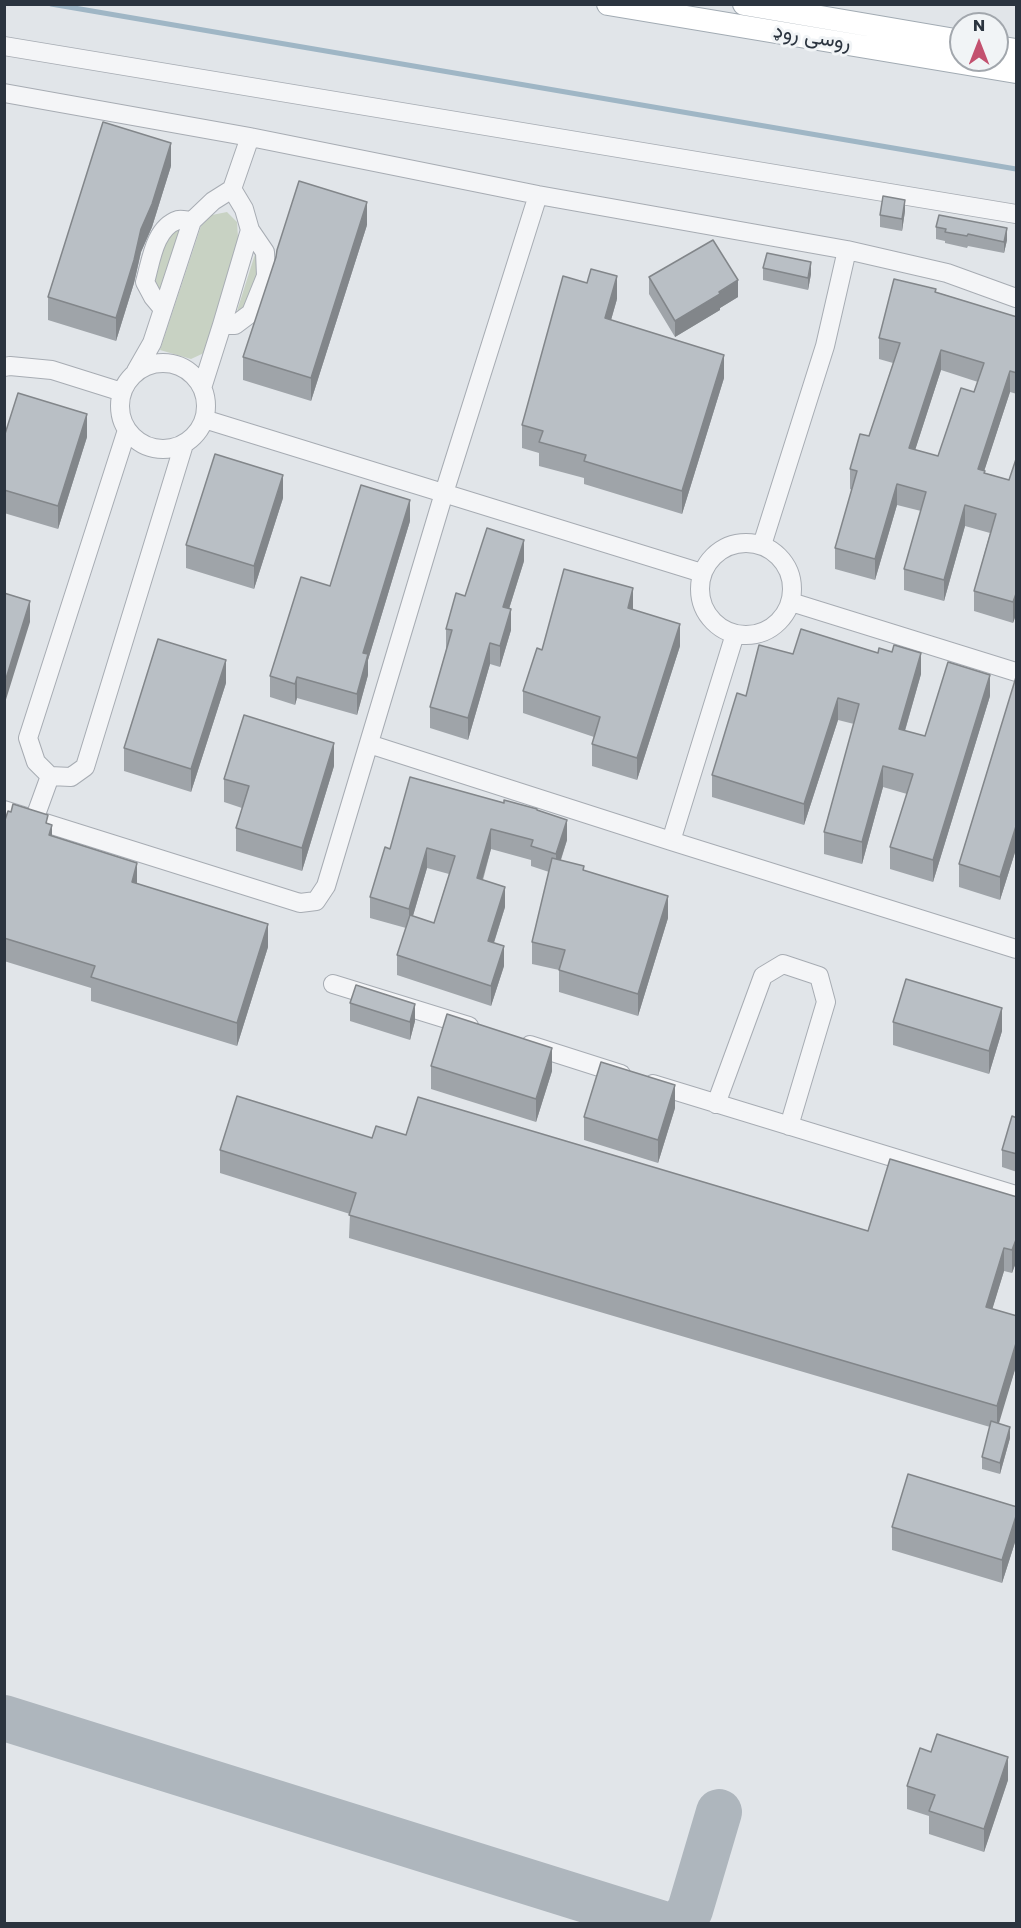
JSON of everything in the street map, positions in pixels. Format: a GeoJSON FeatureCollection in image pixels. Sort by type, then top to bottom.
{"type":"FeatureCollection","features":[{"type":"Feature","properties":{"kind":"main road","name":"روسی روډ"},"geometry":{"type":"LineString","coordinates":[[608,4],[1017,72]]}},
{"type":"Feature","properties":{"kind":"main road"},"geometry":{"type":"LineString","coordinates":[[744,4],[949,39]]}},
{"type":"Feature","properties":{"kind":"lane"},"geometry":{"type":"LineString","coordinates":[[4,46],[1017,214]]}},
{"type":"Feature","properties":{"kind":"lane"},"geometry":{"type":"LineString","coordinates":[[4,93],[249,137],[538,195],[847,250],[946,273],[1017,298]]}},
{"type":"Feature","properties":{"kind":"lane"},"geometry":{"type":"LineString","coordinates":[[136,371],[148,365],[173,364],[185,369],[195,377],[202,388],[206,409],[199,429],[184,444],[159,449],[136,440],[127,430],[121,418],[119,405],[122,392],[152,343],[192,221],[213,201],[232,189],[249,137]]}},
{"type":"Feature","properties":{"kind":"lane"},"geometry":{"type":"LineString","coordinates":[[222,325],[235,325],[251,313],[266,276],[265,252],[249,230],[244,209],[232,189]]}},
{"type":"Feature","properties":{"kind":"lane"},"geometry":{"type":"LineString","coordinates":[[4,810],[300,903],[316,901],[326,886],[444,493],[538,195]]}},
{"type":"Feature","properties":{"kind":"lane"},"geometry":{"type":"LineString","coordinates":[[163,309],[145,282],[157,240],[165,228],[178,220],[192,221]]}},
{"type":"Feature","properties":{"kind":"lane"},"geometry":{"type":"LineString","coordinates":[[202,388],[249,230]]}},
{"type":"Feature","properties":{"kind":"lane"},"geometry":{"type":"LineString","coordinates":[[762,544],[825,346],[847,250]]}},
{"type":"Feature","properties":{"kind":"lane"},"geometry":{"type":"LineString","coordinates":[[4,367],[51,370],[122,392]]}},
{"type":"Feature","properties":{"kind":"lane"},"geometry":{"type":"LineString","coordinates":[[204,419],[702,573]]}},
{"type":"Feature","properties":{"kind":"lane"},"geometry":{"type":"LineString","coordinates":[[127,430],[28,738],[36,762],[50,776],[72,777],[85,767],[184,444]]}},
{"type":"Feature","properties":{"kind":"lane"},"geometry":{"type":"LineString","coordinates":[[748,542],[762,544],[779,556],[791,574],[793,588],[791,602],[785,615],[776,625],[763,632],[749,635],[735,634],[721,628],[709,617],[702,604],[699,588],[702,573],[709,560],[720,550],[733,544],[748,542]]}},
{"type":"Feature","properties":{"kind":"lane"},"geometry":{"type":"LineString","coordinates":[[791,602],[1017,672]]}},
{"type":"Feature","properties":{"kind":"lane"},"geometry":{"type":"LineString","coordinates":[[671,841],[735,634]]}},
{"type":"Feature","properties":{"kind":"lane"},"geometry":{"type":"LineString","coordinates":[[369,744],[1017,949]]}},
{"type":"Feature","properties":{"kind":"lane"},"geometry":{"type":"LineString","coordinates":[[34,820],[50,776]]}},
{"type":"Feature","properties":{"kind":"lane"},"geometry":{"type":"LineString","coordinates":[[716,1104],[763,976],[783,964],[819,976],[826,1002],[789,1126]]}},
{"type":"Feature","properties":{"kind":"lane"},"geometry":{"type":"LineString","coordinates":[[333,984],[480,1030]]}},
{"type":"Feature","properties":{"kind":"lane"},"geometry":{"type":"LineString","coordinates":[[514,1040],[1017,1195]]}},
{"type":"Feature","properties":{"kind":"green space"},"geometry":{"type":"Polygon","coordinates":[[[227,212],[237,222],[238,238],[204,353],[191,359],[160,350],[201,226],[212,215],[227,212]]]}},
{"type":"Feature","properties":{"kind":"green space"},"geometry":{"type":"Polygon","coordinates":[[[172,228],[180,229],[160,291],[152,280],[164,241],[172,228]]]}},
{"type":"Feature","properties":{"kind":"green space"},"geometry":{"type":"Polygon","coordinates":[[[256,251],[258,272],[255,286],[247,306],[237,311],[256,251]]]}},
{"type":"Feature","properties":{"kind":"building"},"geometry":{"type":"Polygon","coordinates":[[[103,122],[171,143],[152,204],[141,229],[116,318],[48,297],[103,122]]]}},
{"type":"Feature","properties":{"kind":"building"},"geometry":{"type":"Polygon","coordinates":[[[299,181],[367,202],[311,378],[243,357],[299,181]]]}},
{"type":"Feature","properties":{"kind":"building"},"geometry":{"type":"Polygon","coordinates":[[[883,196],[905,200],[902,219],[880,215],[883,196]]]}},
{"type":"Feature","properties":{"kind":"building"},"geometry":{"type":"Polygon","coordinates":[[[939,215],[1007,228],[1004,242],[968,234],[967,236],[945,232],[946,229],[936,227],[939,215]]]}},
{"type":"Feature","properties":{"kind":"building"},"geometry":{"type":"Polygon","coordinates":[[[713,240],[738,280],[719,292],[720,294],[675,321],[649,277],[713,240]]]}},
{"type":"Feature","properties":{"kind":"building"},"geometry":{"type":"Polygon","coordinates":[[[767,253],[811,262],[808,278],[763,268],[767,253]]]}},
{"type":"Feature","properties":{"kind":"building"},"geometry":{"type":"Polygon","coordinates":[[[591,269],[617,276],[605,318],[724,355],[682,491],[584,461],[586,455],[539,442],[543,431],[522,425],[563,276],[587,283],[591,269]]]}},
{"type":"Feature","properties":{"kind":"building"},"geometry":{"type":"Polygon","coordinates":[[[894,279],[936,289],[935,292],[1017,317],[1017,373],[1010,371],[978,469],[1009,480],[1017,456],[1017,591],[1013,602],[974,591],[996,514],[965,505],[944,580],[904,569],[926,492],[897,484],[875,559],[835,548],[857,471],[850,469],[860,434],[869,436],[900,343],[879,338],[894,279]],[[941,350],[909,448],[938,456],[961,388],[974,392],[984,363],[941,350]]]}},
{"type":"Feature","properties":{"kind":"building"},"geometry":{"type":"Polygon","coordinates":[[[18,393],[87,414],[58,506],[4,490],[4,437],[18,393]]]}},
{"type":"Feature","properties":{"kind":"building"},"geometry":{"type":"Polygon","coordinates":[[[215,454],[283,475],[254,566],[186,545],[215,454]]]}},
{"type":"Feature","properties":{"kind":"building"},"geometry":{"type":"Polygon","coordinates":[[[361,485],[410,500],[363,653],[368,654],[357,694],[297,677],[295,684],[270,676],[301,577],[330,586],[361,485]]]}},
{"type":"Feature","properties":{"kind":"building"},"geometry":{"type":"Polygon","coordinates":[[[487,528],[524,540],[503,607],[511,609],[500,646],[490,643],[468,718],[430,707],[452,630],[446,629],[456,593],[465,596],[487,528]]]}},
{"type":"Feature","properties":{"kind":"building"},"geometry":{"type":"Polygon","coordinates":[[[564,569],[633,588],[628,608],[680,624],[637,758],[592,744],[600,717],[523,691],[537,648],[542,650],[564,569]]]}},
{"type":"Feature","properties":{"kind":"building"},"geometry":{"type":"Polygon","coordinates":[[[4,593],[30,601],[4,685],[4,593]]]}},
{"type":"Feature","properties":{"kind":"building"},"geometry":{"type":"Polygon","coordinates":[[[801,629],[878,653],[879,648],[892,652],[894,645],[921,653],[899,729],[925,736],[948,662],[990,675],[933,860],[890,847],[913,774],[883,766],[862,842],[824,832],[859,704],[838,698],[804,804],[712,775],[737,693],[746,696],[759,645],[793,654],[801,629]]]}},
{"type":"Feature","properties":{"kind":"building"},"geometry":{"type":"Polygon","coordinates":[[[158,639],[226,660],[191,769],[124,748],[158,639]]]}},
{"type":"Feature","properties":{"kind":"building"},"geometry":{"type":"Polygon","coordinates":[[[1016,677],[1017,823],[1000,877],[959,864],[1016,677]]]}},
{"type":"Feature","properties":{"kind":"building"},"geometry":{"type":"Polygon","coordinates":[[[244,715],[334,743],[302,848],[236,828],[249,786],[224,779],[244,715]]]}},
{"type":"Feature","properties":{"kind":"building"},"geometry":{"type":"Polygon","coordinates":[[[410,777],[504,803],[504,800],[537,809],[567,820],[556,854],[531,846],[533,840],[491,829],[477,878],[505,887],[488,941],[504,946],[491,986],[397,955],[410,915],[434,923],[455,856],[427,848],[409,909],[370,897],[385,847],[390,849],[410,777]]]}},
{"type":"Feature","properties":{"kind":"building"},"geometry":{"type":"Polygon","coordinates":[[[13,804],[48,815],[46,823],[52,825],[49,835],[137,863],[132,882],[268,924],[237,1023],[91,977],[95,966],[4,938],[4,823],[13,804]]]}},
{"type":"Feature","properties":{"kind":"building"},"geometry":{"type":"Polygon","coordinates":[[[552,858],[584,866],[583,870],[668,896],[638,994],[559,970],[565,950],[532,942],[552,858]]]}},
{"type":"Feature","properties":{"kind":"building"},"geometry":{"type":"Polygon","coordinates":[[[906,979],[1002,1008],[989,1051],[893,1022],[906,979]]]}},
{"type":"Feature","properties":{"kind":"building"},"geometry":{"type":"Polygon","coordinates":[[[356,985],[415,1004],[410,1022],[350,1003],[356,985]]]}},
{"type":"Feature","properties":{"kind":"building"},"geometry":{"type":"Polygon","coordinates":[[[447,1014],[552,1048],[536,1099],[431,1066],[447,1014]]]}},
{"type":"Feature","properties":{"kind":"building"},"geometry":{"type":"Polygon","coordinates":[[[601,1062],[675,1085],[658,1140],[584,1117],[601,1062]]]}},
{"type":"Feature","properties":{"kind":"building"},"geometry":{"type":"Polygon","coordinates":[[[237,1096],[372,1138],[376,1126],[406,1135],[418,1097],[868,1231],[890,1159],[1017,1197],[1017,1237],[1012,1250],[1004,1248],[986,1307],[1017,1316],[1017,1340],[997,1406],[349,1215],[356,1193],[220,1150],[237,1096]]]}},
{"type":"Feature","properties":{"kind":"building"},"geometry":{"type":"Polygon","coordinates":[[[1012,1116],[1017,1118],[1017,1154],[1002,1150],[1012,1116]]]}},
{"type":"Feature","properties":{"kind":"building"},"geometry":{"type":"Polygon","coordinates":[[[991,1421],[1010,1427],[1000,1463],[982,1457],[991,1421]]]}},
{"type":"Feature","properties":{"kind":"building"},"geometry":{"type":"Polygon","coordinates":[[[908,1474],[1017,1507],[1002,1560],[892,1527],[908,1474]]]}},
{"type":"Feature","properties":{"kind":"building"},"geometry":{"type":"Polygon","coordinates":[[[937,1734],[1008,1757],[984,1829],[929,1811],[935,1795],[907,1786],[920,1748],[931,1752],[937,1734]]]}},
{"type":"Feature","properties":{"kind":"waterway"},"geometry":{"type":"LineString","coordinates":[[51,4],[1016,169]]}},
{"type":"Feature","properties":{"kind":"taxiway"},"geometry":{"type":"LineString","coordinates":[[4,1718],[663,1924]]}},
{"type":"Feature","properties":{"kind":"taxiway"},"geometry":{"type":"LineString","coordinates":[[675,1924],[683,1920],[690,1910],[719,1812]]}}]}
